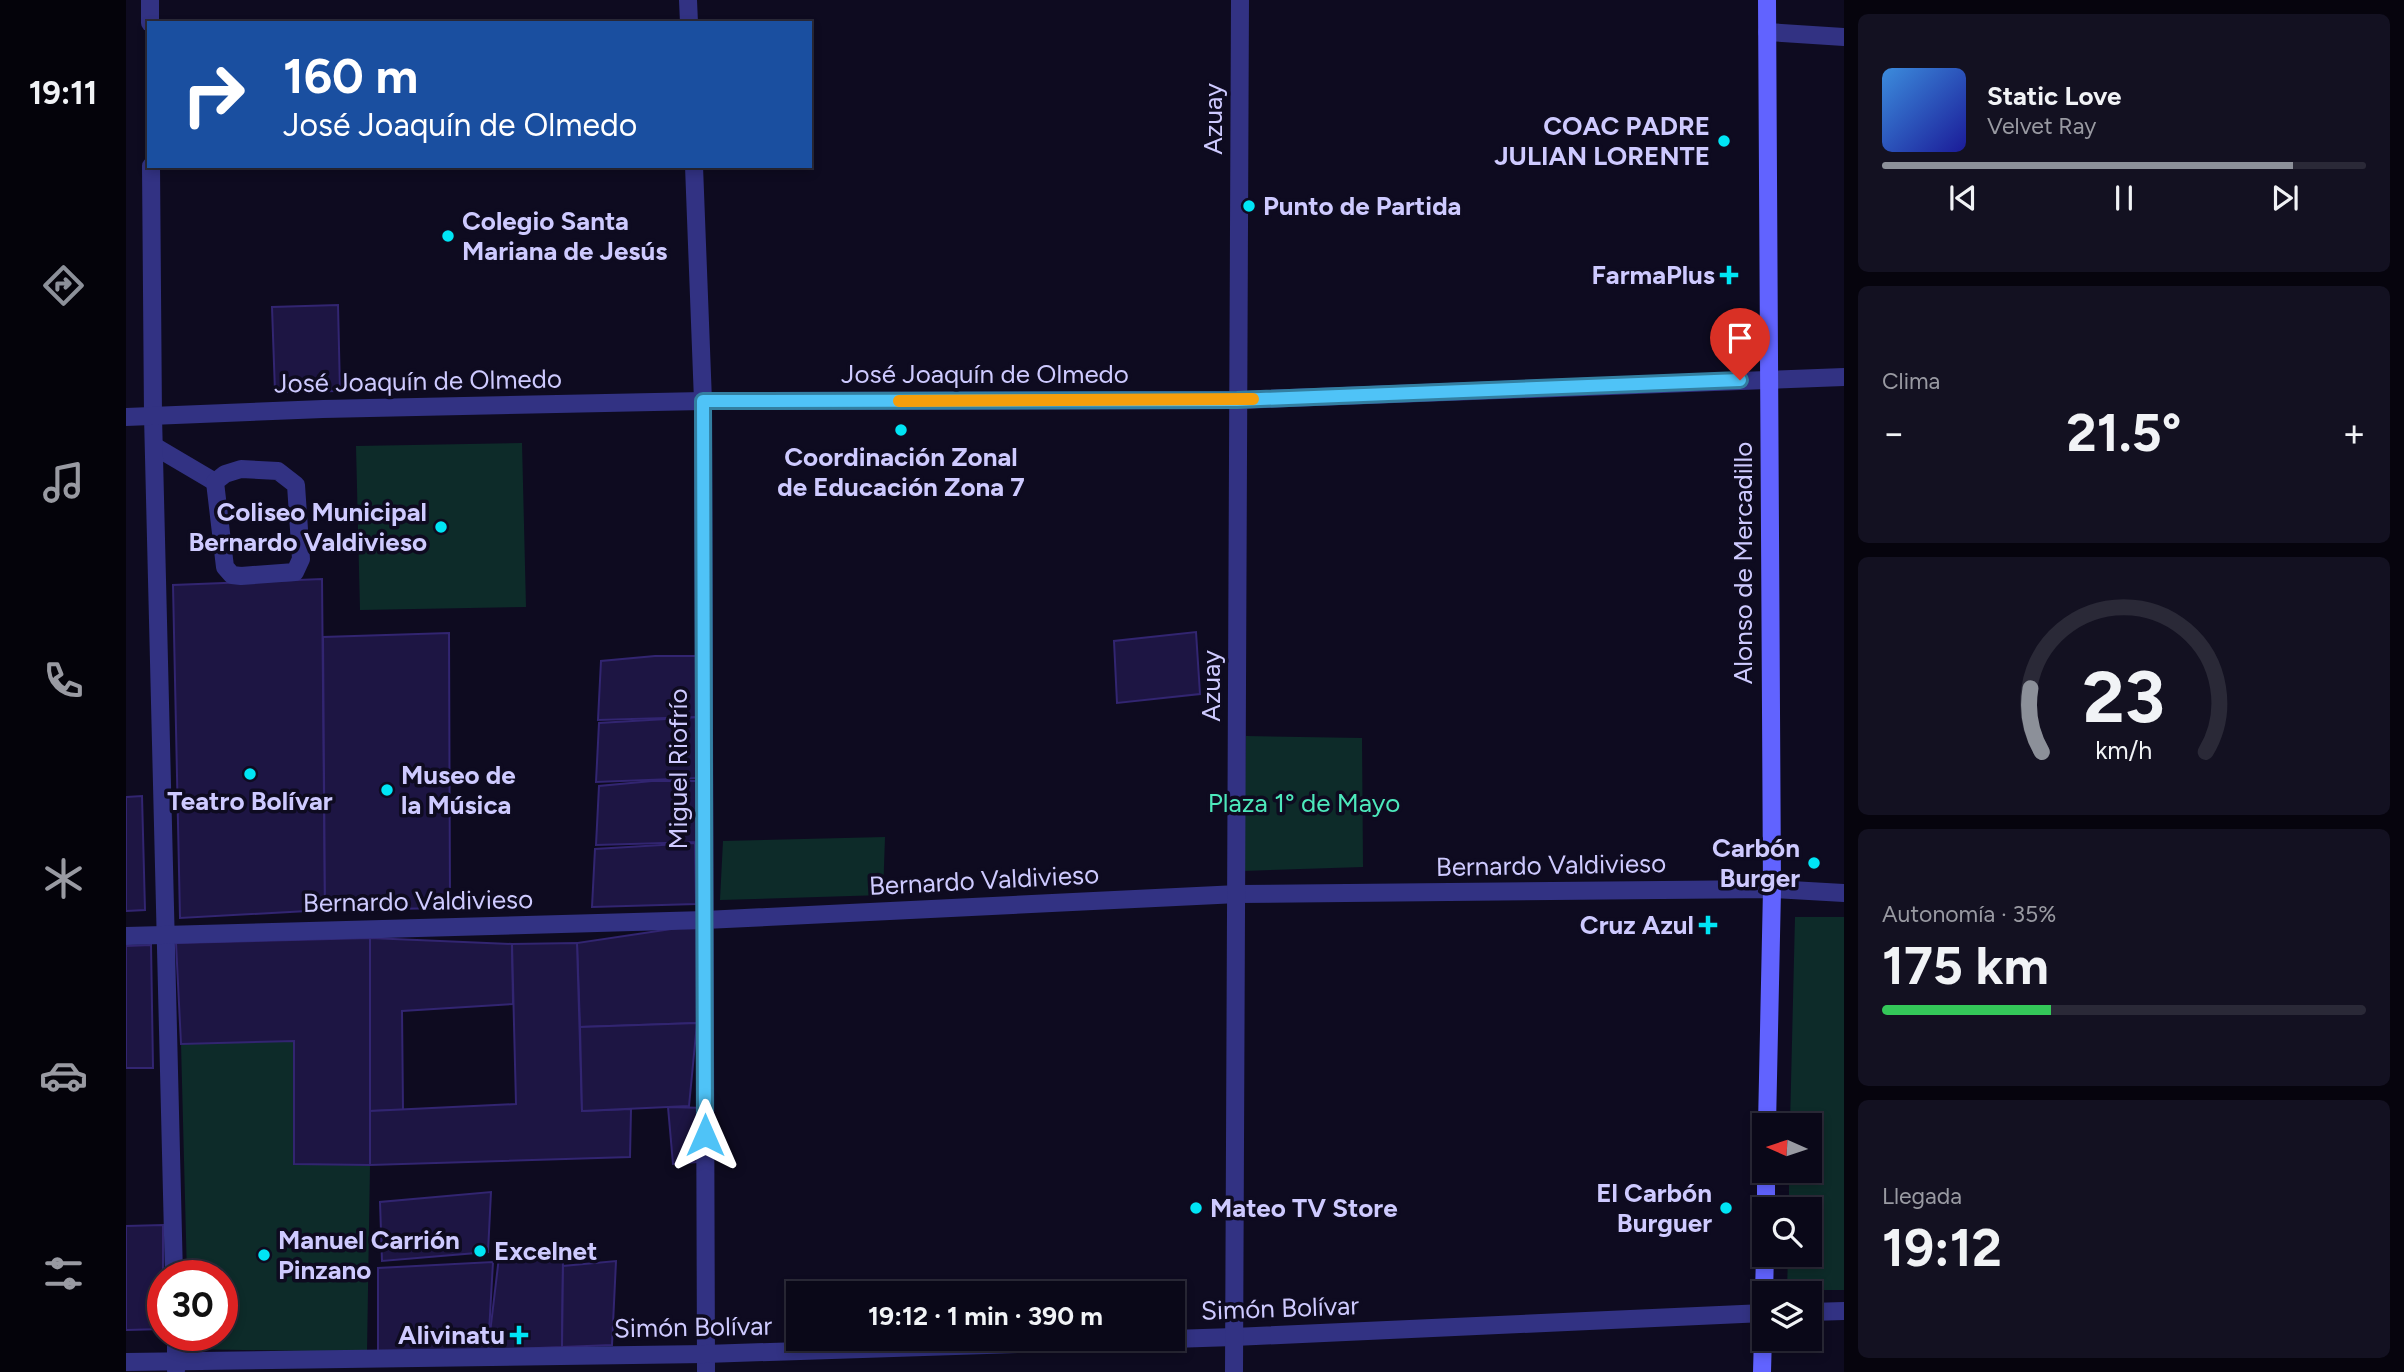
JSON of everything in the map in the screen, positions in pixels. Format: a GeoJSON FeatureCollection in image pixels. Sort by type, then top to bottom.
{"type":"FeatureCollection","features":[{"type":"Feature","properties":{"kind":"street"},"geometry":{"type":"LineString","coordinates":[[150,0],[150,21]]}},
{"type":"Feature","properties":{"kind":"street"},"geometry":{"type":"LineString","coordinates":[[688,0],[689,21]]}},
{"type":"Feature","properties":{"kind":"street","name":"Azuay"},"geometry":{"type":"LineString","coordinates":[[1234,1372],[1240,0]]}},
{"type":"Feature","properties":{"kind":"street","name":"Alonso de Mercadillo"},"geometry":{"type":"LineString","coordinates":[[1767,0],[1772,889],[1767,1113]]}},
{"type":"Feature","properties":{"kind":"street"},"geometry":{"type":"LineString","coordinates":[[1767,32],[1844,37]]}},
{"type":"Feature","properties":{"kind":"street"},"geometry":{"type":"LineString","coordinates":[[151,168],[153,416],[174,1260]]}},
{"type":"Feature","properties":{"kind":"street","name":"Miguel Riofrío"},"geometry":{"type":"LineString","coordinates":[[694,168],[703,401],[706,1363]]}},
{"type":"Feature","properties":{"kind":"street","name":"José Joaquín de Olmedo"},"geometry":{"type":"LineString","coordinates":[[126,417],[323,409],[703,401],[1237,400],[1844,377]]}},
{"type":"Feature","properties":{"kind":"street"},"geometry":{"type":"LineString","coordinates":[[154,446],[215,482]]}},
{"type":"Feature","properties":{"kind":"street"},"geometry":{"type":"LineString","coordinates":[[241,469],[278,471],[292,479],[298,494],[301,559],[295,572],[241,576],[228,572],[215,482],[225,474],[241,469]]}},
{"type":"Feature","properties":{"kind":"street","name":"Bernardo Valdivieso"},"geometry":{"type":"LineString","coordinates":[[126,936],[705,920],[1238,894],[1772,889],[1844,893]]}},
{"type":"Feature","properties":{"kind":"street"},"geometry":{"type":"LineString","coordinates":[[1822,1312],[1844,1311]]}},
{"type":"Feature","properties":{"kind":"street","name":"Simón Bolívar"},"geometry":{"type":"LineString","coordinates":[[126,1362],[176,1366],[706,1363],[1752,1314]]}},
{"type":"Feature","properties":{"kind":"street"},"geometry":{"type":"LineString","coordinates":[[1762,1372],[1763,1351]]}},
{"type":"Feature","properties":{"kind":"green space","name":"Coliseo Municipal Bernardo Valdivieso"},"geometry":{"type":"Polygon","coordinates":[[[522,443],[526,607],[360,610],[356,446],[522,443]]]}},
{"type":"Feature","properties":{"kind":"green space","name":"Plaza 1° de Mayo"},"geometry":{"type":"Polygon","coordinates":[[[1246,736],[1362,738],[1363,867],[1243,871],[1246,736]]]}},
{"type":"Feature","properties":{"kind":"green space"},"geometry":{"type":"Polygon","coordinates":[[[885,837],[883,895],[720,900],[723,841],[885,837]]]}},
{"type":"Feature","properties":{"kind":"green space"},"geometry":{"type":"Polygon","coordinates":[[[1795,917],[1844,917],[1844,1290],[1822,1290],[1822,1281],[1787,1281],[1788,1267],[1822,1267],[1822,1197],[1789,1197],[1789,1183],[1822,1183],[1822,1113],[1790,1113],[1795,917]]]}},
{"type":"Feature","properties":{"kind":"green space"},"geometry":{"type":"Polygon","coordinates":[[[294,1041],[294,1164],[370,1165],[367,1352],[238,1350],[238,1260],[187,1260],[181,1044],[294,1041]]]}},
{"type":"Feature","properties":{"kind":"building"},"geometry":{"type":"Polygon","coordinates":[[[338,305],[340,391],[275,392],[272,307],[338,305]]]}},
{"type":"Feature","properties":{"kind":"building","name":"Teatro Bolívar"},"geometry":{"type":"Polygon","coordinates":[[[322,579],[325,910],[180,918],[173,585],[322,579]]]}},
{"type":"Feature","properties":{"kind":"building"},"geometry":{"type":"Polygon","coordinates":[[[1196,632],[1200,694],[1117,703],[1114,641],[1196,632]]]}},
{"type":"Feature","properties":{"kind":"building","name":"Museo de la Música"},"geometry":{"type":"Polygon","coordinates":[[[449,633],[450,908],[325,910],[323,637],[449,633]]]}},
{"type":"Feature","properties":{"kind":"building"},"geometry":{"type":"Polygon","coordinates":[[[655,656],[702,656],[702,717],[598,720],[601,661],[655,656]]]}},
{"type":"Feature","properties":{"kind":"building"},"geometry":{"type":"Polygon","coordinates":[[[700,717],[700,778],[596,782],[599,723],[700,717]]]}},
{"type":"Feature","properties":{"kind":"building"},"geometry":{"type":"Polygon","coordinates":[[[652,781],[700,781],[699,842],[596,845],[599,786],[652,781]]]}},
{"type":"Feature","properties":{"kind":"building"},"geometry":{"type":"Polygon","coordinates":[[[142,796],[145,910],[126,911],[126,797],[142,796]]]}},
{"type":"Feature","properties":{"kind":"building"},"geometry":{"type":"Polygon","coordinates":[[[695,843],[696,904],[592,907],[595,849],[695,843]]]}},
{"type":"Feature","properties":{"kind":"building"},"geometry":{"type":"Polygon","coordinates":[[[705,924],[697,1023],[580,1027],[577,943],[705,924]]]}},
{"type":"Feature","properties":{"kind":"building"},"geometry":{"type":"Polygon","coordinates":[[[370,938],[370,1165],[294,1164],[294,1041],[181,1044],[176,943],[370,938]]]}},
{"type":"Feature","properties":{"kind":"building"},"geometry":{"type":"Polygon","coordinates":[[[370,938],[512,944],[513,1004],[402,1011],[403,1110],[370,1111],[370,938]]]}},
{"type":"Feature","properties":{"kind":"building"},"geometry":{"type":"Polygon","coordinates":[[[577,943],[582,1111],[631,1109],[630,1157],[370,1165],[370,1111],[516,1104],[512,944],[577,943]]]}},
{"type":"Feature","properties":{"kind":"building"},"geometry":{"type":"Polygon","coordinates":[[[151,945],[153,1068],[126,1068],[126,946],[151,945]]]}},
{"type":"Feature","properties":{"kind":"building"},"geometry":{"type":"Polygon","coordinates":[[[697,1023],[689,1106],[582,1111],[580,1027],[697,1023]]]}},
{"type":"Feature","properties":{"kind":"building"},"geometry":{"type":"Polygon","coordinates":[[[668,1107],[705,1108],[697,1162],[673,1164],[668,1107]]]}},
{"type":"Feature","properties":{"kind":"building"},"geometry":{"type":"Polygon","coordinates":[[[491,1192],[488,1252],[382,1261],[380,1202],[491,1192]]]}},
{"type":"Feature","properties":{"kind":"building"},"geometry":{"type":"Polygon","coordinates":[[[163,1225],[163,1260],[147,1260],[147,1329],[126,1330],[126,1226],[163,1225]]]}},
{"type":"Feature","properties":{"kind":"building"},"geometry":{"type":"Polygon","coordinates":[[[563,1255],[562,1347],[488,1350],[499,1257],[563,1255]]]}},
{"type":"Feature","properties":{"kind":"building"},"geometry":{"type":"Polygon","coordinates":[[[616,1261],[612,1345],[562,1347],[563,1266],[616,1261]]]}},
{"type":"Feature","properties":{"kind":"building"},"geometry":{"type":"Polygon","coordinates":[[[493,1262],[488,1350],[378,1358],[378,1268],[493,1262]]]}},
{"type":"Feature","properties":{"kind":"slow traffic"},"geometry":{"type":"LineString","coordinates":[[899,401],[1253,399]]}},
{"type":"Feature","properties":{"kind":"place","name":"COAC PADRE JULIAN LORENTE"},"geometry":{"type":"Point","coordinates":[1724,141]}},
{"type":"Feature","properties":{"kind":"place","name":"Punto de Partida"},"geometry":{"type":"Point","coordinates":[1249,206]}},
{"type":"Feature","properties":{"kind":"place","name":"Colegio Santa Mariana de Jesús"},"geometry":{"type":"Point","coordinates":[448,236]}},
{"type":"Feature","properties":{"kind":"place","name":"FarmaPlus"},"geometry":{"type":"Point","coordinates":[1729,275]}},
{"type":"Feature","properties":{"kind":"place","name":"Coordinación Zonal de Educación Zona 7"},"geometry":{"type":"Point","coordinates":[901,430]}},
{"type":"Feature","properties":{"kind":"place","name":"Coliseo Municipal Bernardo Valdivieso"},"geometry":{"type":"Point","coordinates":[441,527]}},
{"type":"Feature","properties":{"kind":"place","name":"Teatro Bolívar"},"geometry":{"type":"Point","coordinates":[250,774]}},
{"type":"Feature","properties":{"kind":"place","name":"Museo de la Música"},"geometry":{"type":"Point","coordinates":[387,790]}},
{"type":"Feature","properties":{"kind":"place","name":"Carbón Burger"},"geometry":{"type":"Point","coordinates":[1814,863]}},
{"type":"Feature","properties":{"kind":"place","name":"Cruz Azul"},"geometry":{"type":"Point","coordinates":[1708,925]}},
{"type":"Feature","properties":{"kind":"place","name":"Mateo TV Store"},"geometry":{"type":"Point","coordinates":[1196,1208]}},
{"type":"Feature","properties":{"kind":"place","name":"El Carbón Burguer"},"geometry":{"type":"Point","coordinates":[1726,1208]}},
{"type":"Feature","properties":{"kind":"place","name":"Excelnet"},"geometry":{"type":"Point","coordinates":[480,1251]}},
{"type":"Feature","properties":{"kind":"place","name":"Manuel Carrión Pinzano"},"geometry":{"type":"Point","coordinates":[264,1255]}},
{"type":"Feature","properties":{"kind":"place","name":"Alivinatu"},"geometry":{"type":"Point","coordinates":[519,1335]}},
{"type":"Feature","properties":{"kind":"route"},"geometry":{"type":"LineString","coordinates":[[705,1135],[703,401],[1237,400],[1740,380]]}}]}
